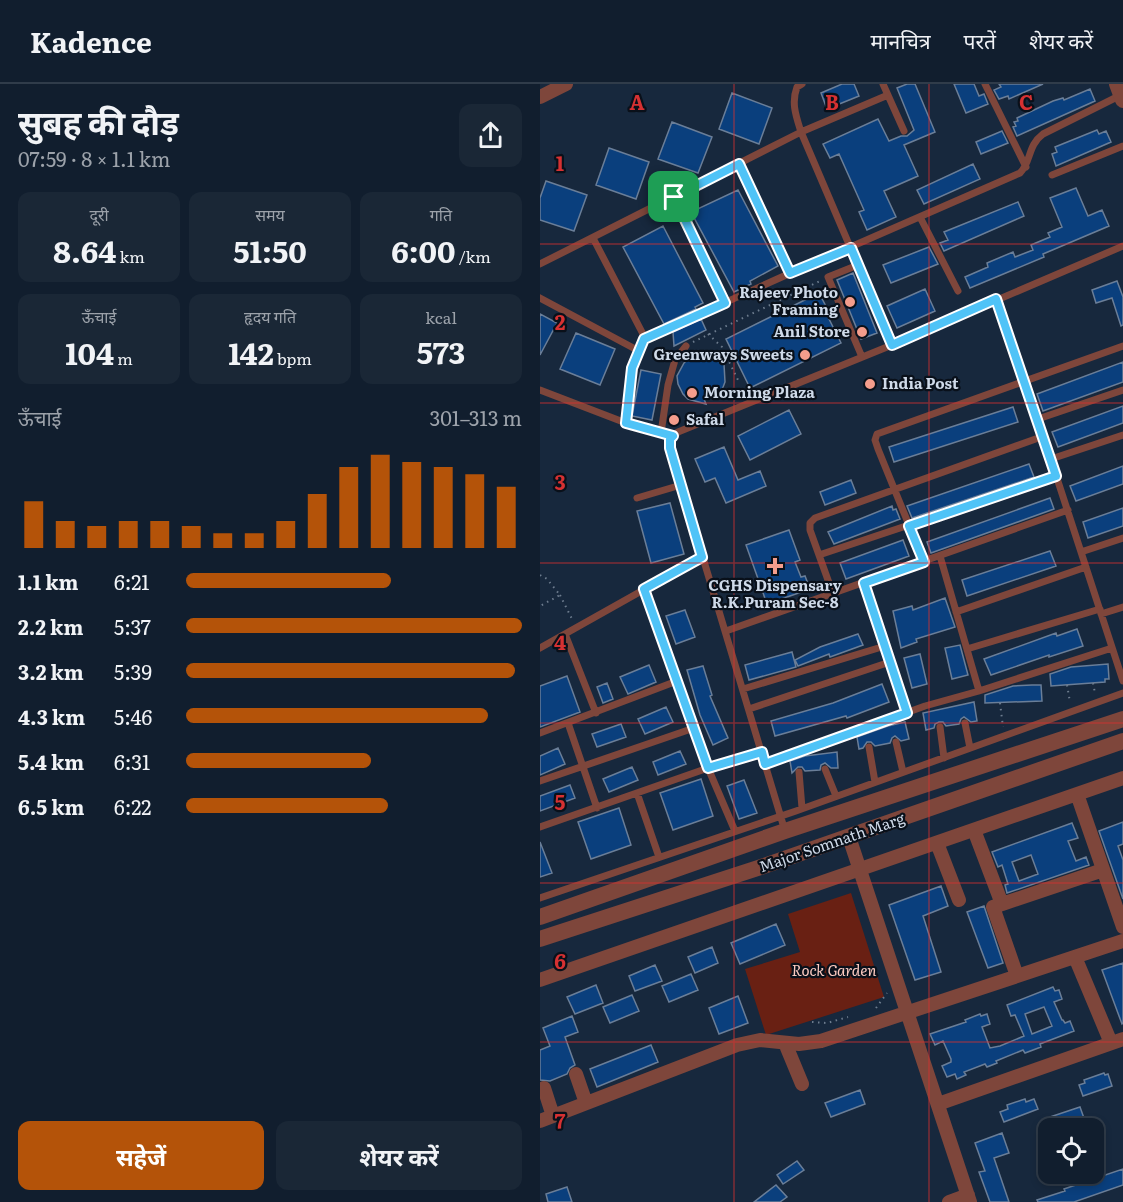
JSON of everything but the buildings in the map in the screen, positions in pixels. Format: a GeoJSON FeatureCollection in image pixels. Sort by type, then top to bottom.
{"type":"FeatureCollection","features":[{"type":"Feature","properties":{"kind":"street"},"geometry":{"type":"LineString","coordinates":[[540,97],[566,84]]}},
{"type":"Feature","properties":{"kind":"street","name":"Major Somnath Marg"},"geometry":{"type":"LineString","coordinates":[[540,917],[783,823],[1123,719]]}},
{"type":"Feature","properties":{"kind":"street","name":"Major Somnath Marg"},"geometry":{"type":"LineString","coordinates":[[540,939],[849,837],[1123,741]]}},
{"type":"Feature","properties":{"kind":"street"},"geometry":{"type":"LineString","coordinates":[[540,980],[1123,778]]}},
{"type":"Feature","properties":{"kind":"street"},"geometry":{"type":"LineString","coordinates":[[1077,794],[1123,927]]}},
{"type":"Feature","properties":{"kind":"street"},"geometry":{"type":"LineString","coordinates":[[975,830],[1002,904],[1005,903]]}},
{"type":"Feature","properties":{"kind":"street"},"geometry":{"type":"LineString","coordinates":[[849,837],[969,1198],[949,1202]]}},
{"type":"Feature","properties":{"kind":"street"},"geometry":{"type":"LineString","coordinates":[[937,843],[959,900]]}},
{"type":"Feature","properties":{"kind":"street"},"geometry":{"type":"LineString","coordinates":[[1017,976],[993,907],[1102,870]]}},
{"type":"Feature","properties":{"kind":"street"},"geometry":{"type":"LineString","coordinates":[[544,1088],[547,1118],[748,1042],[760,1040],[804,1044],[822,1041],[1123,941]]}},
{"type":"Feature","properties":{"kind":"street"},"geometry":{"type":"LineString","coordinates":[[938,1104],[1117,1041],[1075,957]]}},
{"type":"Feature","properties":{"kind":"street"},"geometry":{"type":"LineString","coordinates":[[785,1043],[802,1084]]}},
{"type":"Feature","properties":{"kind":"street"},"geometry":{"type":"LineString","coordinates":[[576,1074],[586,1103]]}},
{"type":"Feature","properties":{"kind":"lane"},"geometry":{"type":"LineString","coordinates":[[883,84],[904,131]]}},
{"type":"Feature","properties":{"kind":"lane"},"geometry":{"type":"LineString","coordinates":[[985,84],[1026,167]]}},
{"type":"Feature","properties":{"kind":"lane"},"geometry":{"type":"LineString","coordinates":[[798,85],[793,97],[801,132],[892,345]]}},
{"type":"Feature","properties":{"kind":"lane"},"geometry":{"type":"LineString","coordinates":[[626,423],[632,368],[644,339],[1020,173],[1026,167],[1032,145],[1043,134],[1120,93]]}},
{"type":"Feature","properties":{"kind":"lane"},"geometry":{"type":"LineString","coordinates":[[540,264],[801,132],[888,95]]}},
{"type":"Feature","properties":{"kind":"lane"},"geometry":{"type":"LineString","coordinates":[[1052,175],[1123,146]]}},
{"type":"Feature","properties":{"kind":"lane"},"geometry":{"type":"LineString","coordinates":[[739,164],[790,273]]}},
{"type":"Feature","properties":{"kind":"lane"},"geometry":{"type":"LineString","coordinates":[[674,197],[725,303]]}},
{"type":"Feature","properties":{"kind":"lane"},"geometry":{"type":"LineString","coordinates":[[920,217],[958,291]]}},
{"type":"Feature","properties":{"kind":"lane"},"geometry":{"type":"LineString","coordinates":[[593,238],[644,339]]}},
{"type":"Feature","properties":{"kind":"lane"},"geometry":{"type":"LineString","coordinates":[[783,823],[702,557],[670,448],[670,439],[1123,246]]}},
{"type":"Feature","properties":{"kind":"lane"},"geometry":{"type":"LineString","coordinates":[[858,265],[828,277],[862,357]]}},
{"type":"Feature","properties":{"kind":"lane"},"geometry":{"type":"LineString","coordinates":[[540,298],[639,351]]}},
{"type":"Feature","properties":{"kind":"lane"},"geometry":{"type":"LineString","coordinates":[[996,299],[1044,436],[1112,648],[1120,661],[1123,681]]}},
{"type":"Feature","properties":{"kind":"lane"},"geometry":{"type":"LineString","coordinates":[[661,433],[675,360],[686,346]]}},
{"type":"Feature","properties":{"kind":"lane"},"geometry":{"type":"LineString","coordinates":[[924,562],[875,440],[879,432],[1123,346]]}},
{"type":"Feature","properties":{"kind":"lane"},"geometry":{"type":"LineString","coordinates":[[540,390],[626,423],[673,436]]}},
{"type":"Feature","properties":{"kind":"lane"},"geometry":{"type":"LineString","coordinates":[[1038,418],[1123,390]]}},
{"type":"Feature","properties":{"kind":"lane"},"geometry":{"type":"LineString","coordinates":[[1051,459],[1123,435]]}},
{"type":"Feature","properties":{"kind":"lane"},"geometry":{"type":"LineString","coordinates":[[833,594],[810,530],[812,520],[820,515],[1044,436]]}},
{"type":"Feature","properties":{"kind":"lane"},"geometry":{"type":"LineString","coordinates":[[819,555],[1056,476]]}},
{"type":"Feature","properties":{"kind":"lane"},"geometry":{"type":"LineString","coordinates":[[637,498],[681,485]]}},
{"type":"Feature","properties":{"kind":"lane"},"geometry":{"type":"LineString","coordinates":[[726,632],[1068,510]]}},
{"type":"Feature","properties":{"kind":"lane"},"geometry":{"type":"LineString","coordinates":[[1081,552],[1123,538]]}},
{"type":"Feature","properties":{"kind":"lane"},"geometry":{"type":"LineString","coordinates":[[940,556],[979,691]]}},
{"type":"Feature","properties":{"kind":"lane"},"geometry":{"type":"LineString","coordinates":[[540,648],[702,557]]}},
{"type":"Feature","properties":{"kind":"lane"},"geometry":{"type":"LineString","coordinates":[[956,612],[1086,567]]}},
{"type":"Feature","properties":{"kind":"lane"},"geometry":{"type":"LineString","coordinates":[[864,583],[907,713]]}},
{"type":"Feature","properties":{"kind":"lane"},"geometry":{"type":"LineString","coordinates":[[644,589],[708,768],[735,831]]}},
{"type":"Feature","properties":{"kind":"lane"},"geometry":{"type":"LineString","coordinates":[[967,649],[1123,607]]}},
{"type":"Feature","properties":{"kind":"lane"},"geometry":{"type":"LineString","coordinates":[[565,634],[596,712]]}},
{"type":"Feature","properties":{"kind":"lane"},"geometry":{"type":"LineString","coordinates":[[743,689],[885,646]]}},
{"type":"Feature","properties":{"kind":"lane"},"geometry":{"type":"LineString","coordinates":[[765,764],[907,713],[1112,648]]}},
{"type":"Feature","properties":{"kind":"lane"},"geometry":{"type":"LineString","coordinates":[[749,709],[890,662]]}},
{"type":"Feature","properties":{"kind":"lane"},"geometry":{"type":"LineString","coordinates":[[540,733],[677,681]]}},
{"type":"Feature","properties":{"kind":"lane"},"geometry":{"type":"LineString","coordinates":[[540,898],[735,831],[783,823],[802,808],[1123,693]]}},
{"type":"Feature","properties":{"kind":"lane"},"geometry":{"type":"LineString","coordinates":[[568,723],[597,808]]}},
{"type":"Feature","properties":{"kind":"lane"},"geometry":{"type":"LineString","coordinates":[[965,723],[970,748]]}},
{"type":"Feature","properties":{"kind":"lane"},"geometry":{"type":"LineString","coordinates":[[940,727],[944,758]]}},
{"type":"Feature","properties":{"kind":"lane"},"geometry":{"type":"LineString","coordinates":[[540,781],[694,728]]}},
{"type":"Feature","properties":{"kind":"lane"},"geometry":{"type":"LineString","coordinates":[[896,742],[903,772]]}},
{"type":"Feature","properties":{"kind":"lane"},"geometry":{"type":"LineString","coordinates":[[869,747],[875,782]]}},
{"type":"Feature","properties":{"kind":"lane"},"geometry":{"type":"LineString","coordinates":[[540,827],[708,768]]}},
{"type":"Feature","properties":{"kind":"lane"},"geometry":{"type":"LineString","coordinates":[[825,769],[836,796]]}},
{"type":"Feature","properties":{"kind":"lane"},"geometry":{"type":"LineString","coordinates":[[799,772],[802,808]]}},
{"type":"Feature","properties":{"kind":"lane"},"geometry":{"type":"LineString","coordinates":[[637,793],[659,857]]}},
{"type":"Feature","properties":{"kind":"path"},"geometry":{"type":"LineString","coordinates":[[686,346],[828,277]]}},
{"type":"Feature","properties":{"kind":"path"},"geometry":{"type":"LineString","coordinates":[[708,334],[722,347],[738,380]]}},
{"type":"Feature","properties":{"kind":"path"},"geometry":{"type":"LineString","coordinates":[[540,575],[547,579],[560,595],[576,627]]}},
{"type":"Feature","properties":{"kind":"path"},"geometry":{"type":"LineString","coordinates":[[540,606],[560,595]]}},
{"type":"Feature","properties":{"kind":"path"},"geometry":{"type":"LineString","coordinates":[[1067,685],[1072,711]]}},
{"type":"Feature","properties":{"kind":"path"},"geometry":{"type":"LineString","coordinates":[[1000,703],[1004,736]]}},
{"type":"Feature","properties":{"kind":"path"},"geometry":{"type":"LineString","coordinates":[[708,768],[762,752]]}},
{"type":"Feature","properties":{"kind":"path"},"geometry":{"type":"LineString","coordinates":[[868,1011],[876,1009],[887,993],[890,1003],[903,999]]}},
{"type":"Feature","properties":{"kind":"path"},"geometry":{"type":"LineString","coordinates":[[812,1022],[827,1023],[849,1017]]}},
{"type":"Feature","properties":{"kind":"green space","name":"Rock Garden"},"geometry":{"type":"Polygon","coordinates":[[[851,893],[884,997],[766,1035],[745,969],[800,952],[788,914],[851,893]]]}},
{"type":"Feature","properties":{"kind":"place","name":"Rajeev Photo Framing"},"geometry":{"type":"Point","coordinates":[850,302]}},
{"type":"Feature","properties":{"kind":"place","name":"Anil Store"},"geometry":{"type":"Point","coordinates":[862,332]}},
{"type":"Feature","properties":{"kind":"place","name":"Greenways Sweets"},"geometry":{"type":"Point","coordinates":[805,355]}},
{"type":"Feature","properties":{"kind":"place","name":"India Post"},"geometry":{"type":"Point","coordinates":[870,384]}},
{"type":"Feature","properties":{"kind":"place","name":"Morning Plaza"},"geometry":{"type":"Point","coordinates":[692,393]}},
{"type":"Feature","properties":{"kind":"place","name":"Safal"},"geometry":{"type":"Point","coordinates":[674,420]}},
{"type":"Feature","properties":{"kind":"place","name":"CGHS Dispensary R.K.Puram Sec-8"},"geometry":{"type":"Point","coordinates":[775,566]}},
{"type":"Feature","properties":{"kind":"route"},"geometry":{"type":"LineString","coordinates":[[739,164],[790,273],[851,248],[892,345],[996,299],[1056,476],[909,526],[924,562],[864,583],[907,713],[765,764],[762,752],[708,768],[644,589],[702,557],[670,448],[670,439],[673,436],[626,423],[632,368],[644,339],[725,303],[674,197],[739,164]]}}]}
